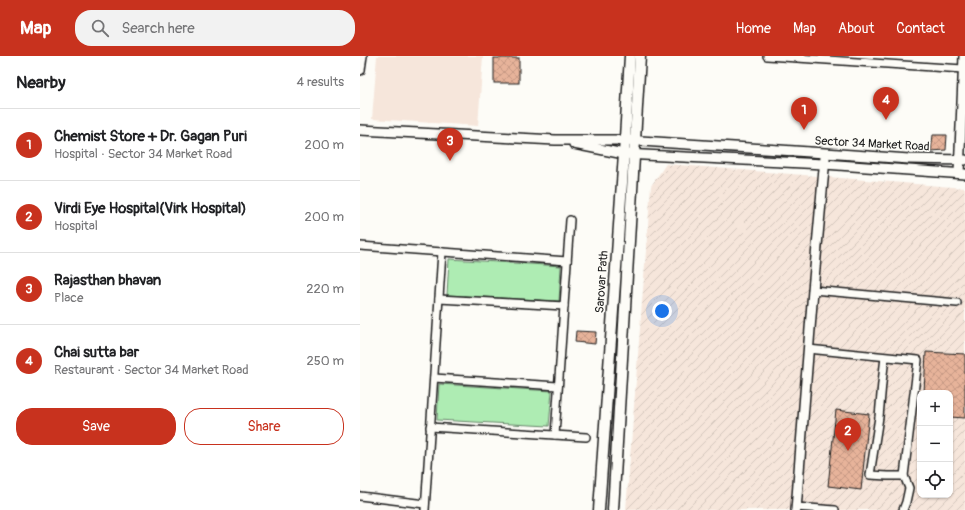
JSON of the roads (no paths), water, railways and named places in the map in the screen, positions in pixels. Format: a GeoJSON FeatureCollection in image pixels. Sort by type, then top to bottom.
{"type":"FeatureCollection","features":[{"type":"Feature","properties":{"kind":"main road","name":"Sarovar Path"},"geometry":{"type":"LineString","coordinates":[[630,56],[630,140]]}},
{"type":"Feature","properties":{"kind":"main road","name":"Sarovar Path"},"geometry":{"type":"LineString","coordinates":[[599,510],[630,140],[640,56]]}},
{"type":"Feature","properties":{"kind":"main road","name":"Sarovar Path"},"geometry":{"type":"LineString","coordinates":[[613,510],[629,154]]}},
{"type":"Feature","properties":{"kind":"street"},"geometry":{"type":"LineString","coordinates":[[767,56],[880,60],[963,69]]}},
{"type":"Feature","properties":{"kind":"street"},"geometry":{"type":"LineString","coordinates":[[360,130],[555,140],[629,154],[689,156],[962,173],[964,56]]}},
{"type":"Feature","properties":{"kind":"street"},"geometry":{"type":"LineString","coordinates":[[360,70],[361,59]]}},
{"type":"Feature","properties":{"kind":"street","name":"Sector 34 Market Road"},"geometry":{"type":"LineString","coordinates":[[555,140],[630,140],[908,159],[963,160]]}},
{"type":"Feature","properties":{"kind":"street"},"geometry":{"type":"LineString","coordinates":[[825,153],[796,509],[835,510]]}},
{"type":"Feature","properties":{"kind":"street"},"geometry":{"type":"LineString","coordinates":[[555,435],[570,220]]}},
{"type":"Feature","properties":{"kind":"street"},"geometry":{"type":"LineString","coordinates":[[360,246],[567,261]]}},
{"type":"Feature","properties":{"kind":"street"},"geometry":{"type":"LineString","coordinates":[[360,496],[425,507],[442,252]]}},
{"type":"Feature","properties":{"kind":"street"},"geometry":{"type":"LineString","coordinates":[[813,290],[957,303]]}},
{"type":"Feature","properties":{"kind":"street"},"geometry":{"type":"LineString","coordinates":[[439,300],[564,306]]}},
{"type":"Feature","properties":{"kind":"street"},"geometry":{"type":"LineString","coordinates":[[808,348],[918,360],[904,476],[909,488],[903,510]]}},
{"type":"Feature","properties":{"kind":"street"},"geometry":{"type":"LineString","coordinates":[[885,357],[879,417],[870,475],[904,476]]}},
{"type":"Feature","properties":{"kind":"street"},"geometry":{"type":"LineString","coordinates":[[434,378],[558,386]]}},
{"type":"Feature","properties":{"kind":"street"},"geometry":{"type":"LineString","coordinates":[[430,427],[586,437]]}},
{"type":"Feature","properties":{"kind":"place","name":"Chai sutta bar"},"geometry":{"type":"Point","coordinates":[886,120]}},
{"type":"Feature","properties":{"kind":"place","name":"Chemist Store + Dr. Gagan Puri"},"geometry":{"type":"Point","coordinates":[804,130]}},
{"type":"Feature","properties":{"kind":"place","name":"Rajasthan bhavan"},"geometry":{"type":"Point","coordinates":[450,161]}},
{"type":"Feature","properties":{"kind":"place","name":"Virdi Eye Hospital(Virk Hospital)"},"geometry":{"type":"Point","coordinates":[848,451]}}]}
